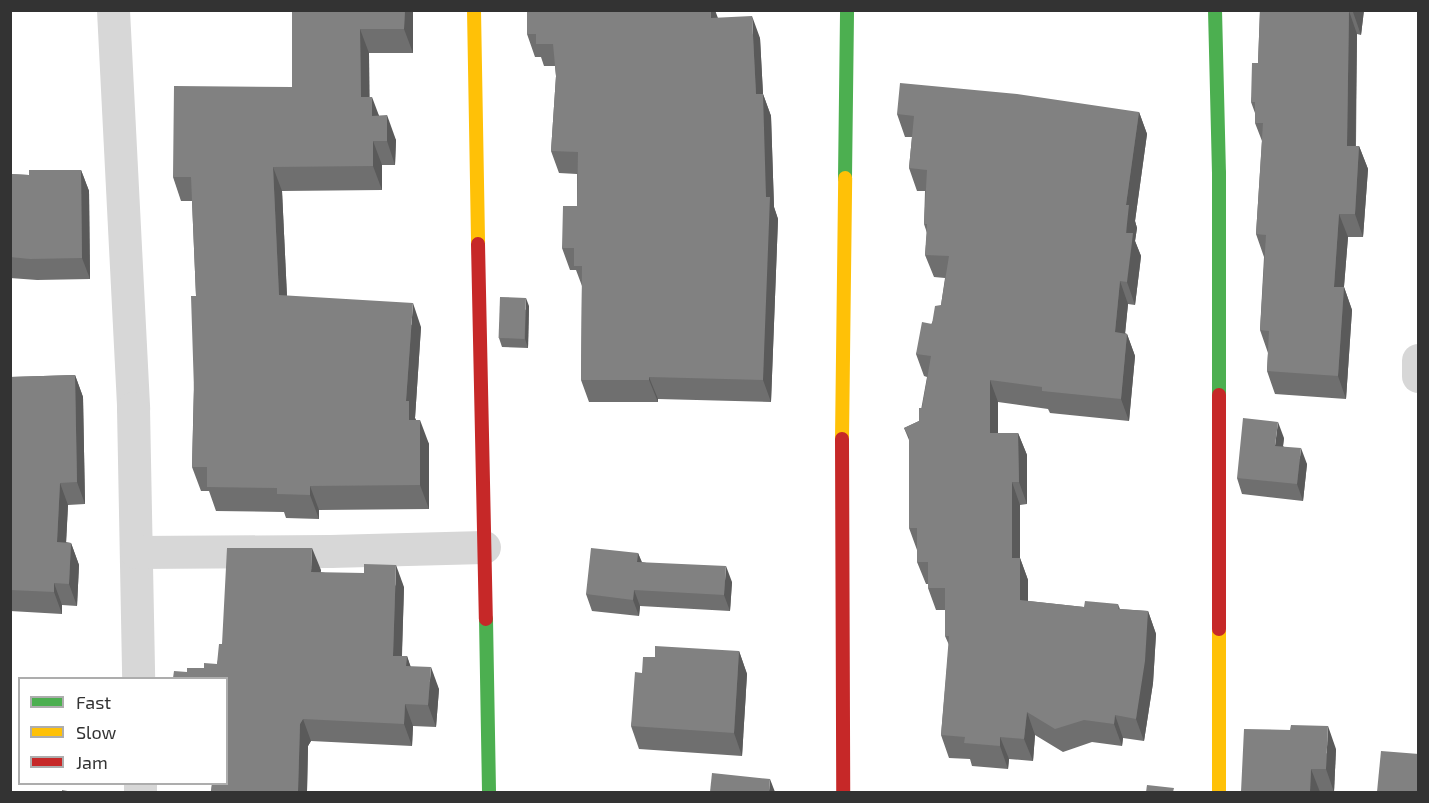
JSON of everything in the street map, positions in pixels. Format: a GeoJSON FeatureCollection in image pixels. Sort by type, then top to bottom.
{"type":"FeatureCollection","features":[{"type":"Feature","properties":{"kind":"street"},"geometry":{"type":"LineString","coordinates":[[113,10],[133,408],[138,677]]}},
{"type":"Feature","properties":{"kind":"street"},"geometry":{"type":"LineString","coordinates":[[474,10],[489,792]]}},
{"type":"Feature","properties":{"kind":"street"},"geometry":{"type":"LineString","coordinates":[[843,792],[841,519],[847,10]]}},
{"type":"Feature","properties":{"kind":"street"},"geometry":{"type":"LineString","coordinates":[[1215,10],[1219,173],[1219,792]]}},
{"type":"Feature","properties":{"kind":"street"},"geometry":{"type":"LineString","coordinates":[[1419,360],[1419,376]]}},
{"type":"Feature","properties":{"kind":"street"},"geometry":{"type":"LineString","coordinates":[[136,552],[484,547]]}},
{"type":"Feature","properties":{"kind":"building"},"geometry":{"type":"Polygon","coordinates":[[[292,10],[405,10],[404,29],[360,29],[361,97],[372,97],[372,116],[387,115],[387,141],[373,141],[373,166],[273,167],[279,295],[413,303],[406,401],[409,401],[409,420],[420,420],[420,485],[310,486],[310,495],[277,494],[277,488],[207,487],[207,467],[192,467],[194,390],[191,296],[196,296],[191,177],[173,177],[174,86],[292,87],[292,10]]]}},
{"type":"Feature","properties":{"kind":"building"},"geometry":{"type":"Polygon","coordinates":[[[527,10],[711,10],[711,18],[752,16],[756,94],[763,94],[766,197],[770,197],[763,380],[649,377],[649,380],[581,380],[582,266],[574,266],[574,248],[562,248],[563,206],[577,206],[578,152],[551,151],[556,76],[553,44],[536,44],[536,34],[527,34],[527,10]]]}},
{"type":"Feature","properties":{"kind":"building"},"geometry":{"type":"Polygon","coordinates":[[[1260,10],[1353,10],[1353,12],[1349,11],[1347,146],[1359,146],[1355,214],[1339,214],[1334,287],[1344,287],[1338,376],[1267,371],[1269,331],[1260,330],[1266,235],[1256,234],[1263,123],[1255,123],[1255,102],[1251,102],[1252,63],[1258,63],[1260,10]]]}},
{"type":"Feature","properties":{"kind":"building"},"geometry":{"type":"Polygon","coordinates":[[[900,83],[1017,94],[1139,112],[1126,205],[1129,205],[1126,233],[1133,233],[1127,282],[1120,281],[1115,332],[1127,334],[1121,399],[1042,391],[1042,387],[990,380],[990,433],[1018,433],[1019,482],[1012,482],[1012,558],[1020,558],[1020,600],[1084,607],[1085,601],[1118,604],[1118,609],[1148,611],[1145,661],[1136,719],[1115,715],[1114,724],[1084,720],[1055,729],[1027,712],[1024,739],[1000,737],[1000,746],[964,743],[965,737],[941,735],[949,636],[945,636],[945,588],[928,588],[928,562],[917,562],[917,528],[909,528],[909,437],[904,428],[919,421],[919,408],[922,408],[931,356],[916,354],[922,322],[932,324],[935,306],[941,305],[949,256],[925,255],[927,170],[909,168],[914,116],[897,114],[900,83]]]}},
{"type":"Feature","properties":{"kind":"building"},"geometry":{"type":"Polygon","coordinates":[[[29,170],[81,170],[82,258],[10,257],[10,174],[29,175],[29,170]]]}},
{"type":"Feature","properties":{"kind":"building"},"geometry":{"type":"Polygon","coordinates":[[[500,297],[526,298],[525,339],[499,338],[500,297]]]}},
{"type":"Feature","properties":{"kind":"building"},"geometry":{"type":"Polygon","coordinates":[[[75,375],[77,482],[60,483],[57,542],[71,543],[69,584],[54,583],[54,592],[10,590],[10,377],[75,375]]]}},
{"type":"Feature","properties":{"kind":"building"},"geometry":{"type":"Polygon","coordinates":[[[1243,418],[1278,422],[1275,446],[1301,448],[1297,484],[1237,478],[1243,418]]]}},
{"type":"Feature","properties":{"kind":"building"},"geometry":{"type":"Polygon","coordinates":[[[227,548],[312,548],[311,572],[364,573],[364,564],[396,565],[393,656],[407,656],[406,666],[431,667],[428,705],[405,704],[404,724],[303,719],[300,724],[298,792],[211,792],[212,785],[228,785],[228,677],[173,677],[174,671],[187,672],[187,668],[204,668],[204,663],[217,664],[219,644],[222,644],[227,548]]]}},
{"type":"Feature","properties":{"kind":"building"},"geometry":{"type":"Polygon","coordinates":[[[591,548],[638,553],[637,562],[726,566],[724,595],[634,590],[633,600],[586,594],[591,548]]]}},
{"type":"Feature","properties":{"kind":"building"},"geometry":{"type":"Polygon","coordinates":[[[655,646],[739,651],[734,733],[631,726],[635,672],[642,673],[643,657],[655,657],[655,646]]]}},
{"type":"Feature","properties":{"kind":"building"},"geometry":{"type":"Polygon","coordinates":[[[1291,725],[1328,726],[1326,769],[1311,769],[1310,792],[1241,792],[1244,729],[1290,730],[1291,725]]]}},
{"type":"Feature","properties":{"kind":"building"},"geometry":{"type":"Polygon","coordinates":[[[1381,751],[1419,754],[1419,792],[1377,792],[1381,751]]]}},
{"type":"Feature","properties":{"kind":"building"},"geometry":{"type":"Polygon","coordinates":[[[712,773],[770,779],[769,792],[710,792],[712,773]]]}},
{"type":"Feature","properties":{"kind":"building"},"geometry":{"type":"Polygon","coordinates":[[[1147,785],[1174,788],[1173,792],[1146,792],[1147,785]]]}},
{"type":"Feature","properties":{"kind":"traffic: fast"},"geometry":{"type":"LineString","coordinates":[[845,178],[847,10]]}},
{"type":"Feature","properties":{"kind":"traffic: fast"},"geometry":{"type":"LineString","coordinates":[[1215,10],[1219,173],[1219,395]]}},
{"type":"Feature","properties":{"kind":"traffic: fast"},"geometry":{"type":"LineString","coordinates":[[486,619],[489,792]]}},
{"type":"Feature","properties":{"kind":"traffic: slow"},"geometry":{"type":"LineString","coordinates":[[474,10],[478,244]]}},
{"type":"Feature","properties":{"kind":"traffic: slow"},"geometry":{"type":"LineString","coordinates":[[842,439],[845,178]]}},
{"type":"Feature","properties":{"kind":"traffic: slow"},"geometry":{"type":"LineString","coordinates":[[1219,629],[1219,792]]}},
{"type":"Feature","properties":{"kind":"traffic: jam"},"geometry":{"type":"LineString","coordinates":[[478,244],[486,619]]}},
{"type":"Feature","properties":{"kind":"traffic: jam"},"geometry":{"type":"LineString","coordinates":[[1219,395],[1219,629]]}},
{"type":"Feature","properties":{"kind":"traffic: jam"},"geometry":{"type":"LineString","coordinates":[[842,439],[843,792]]}}]}
